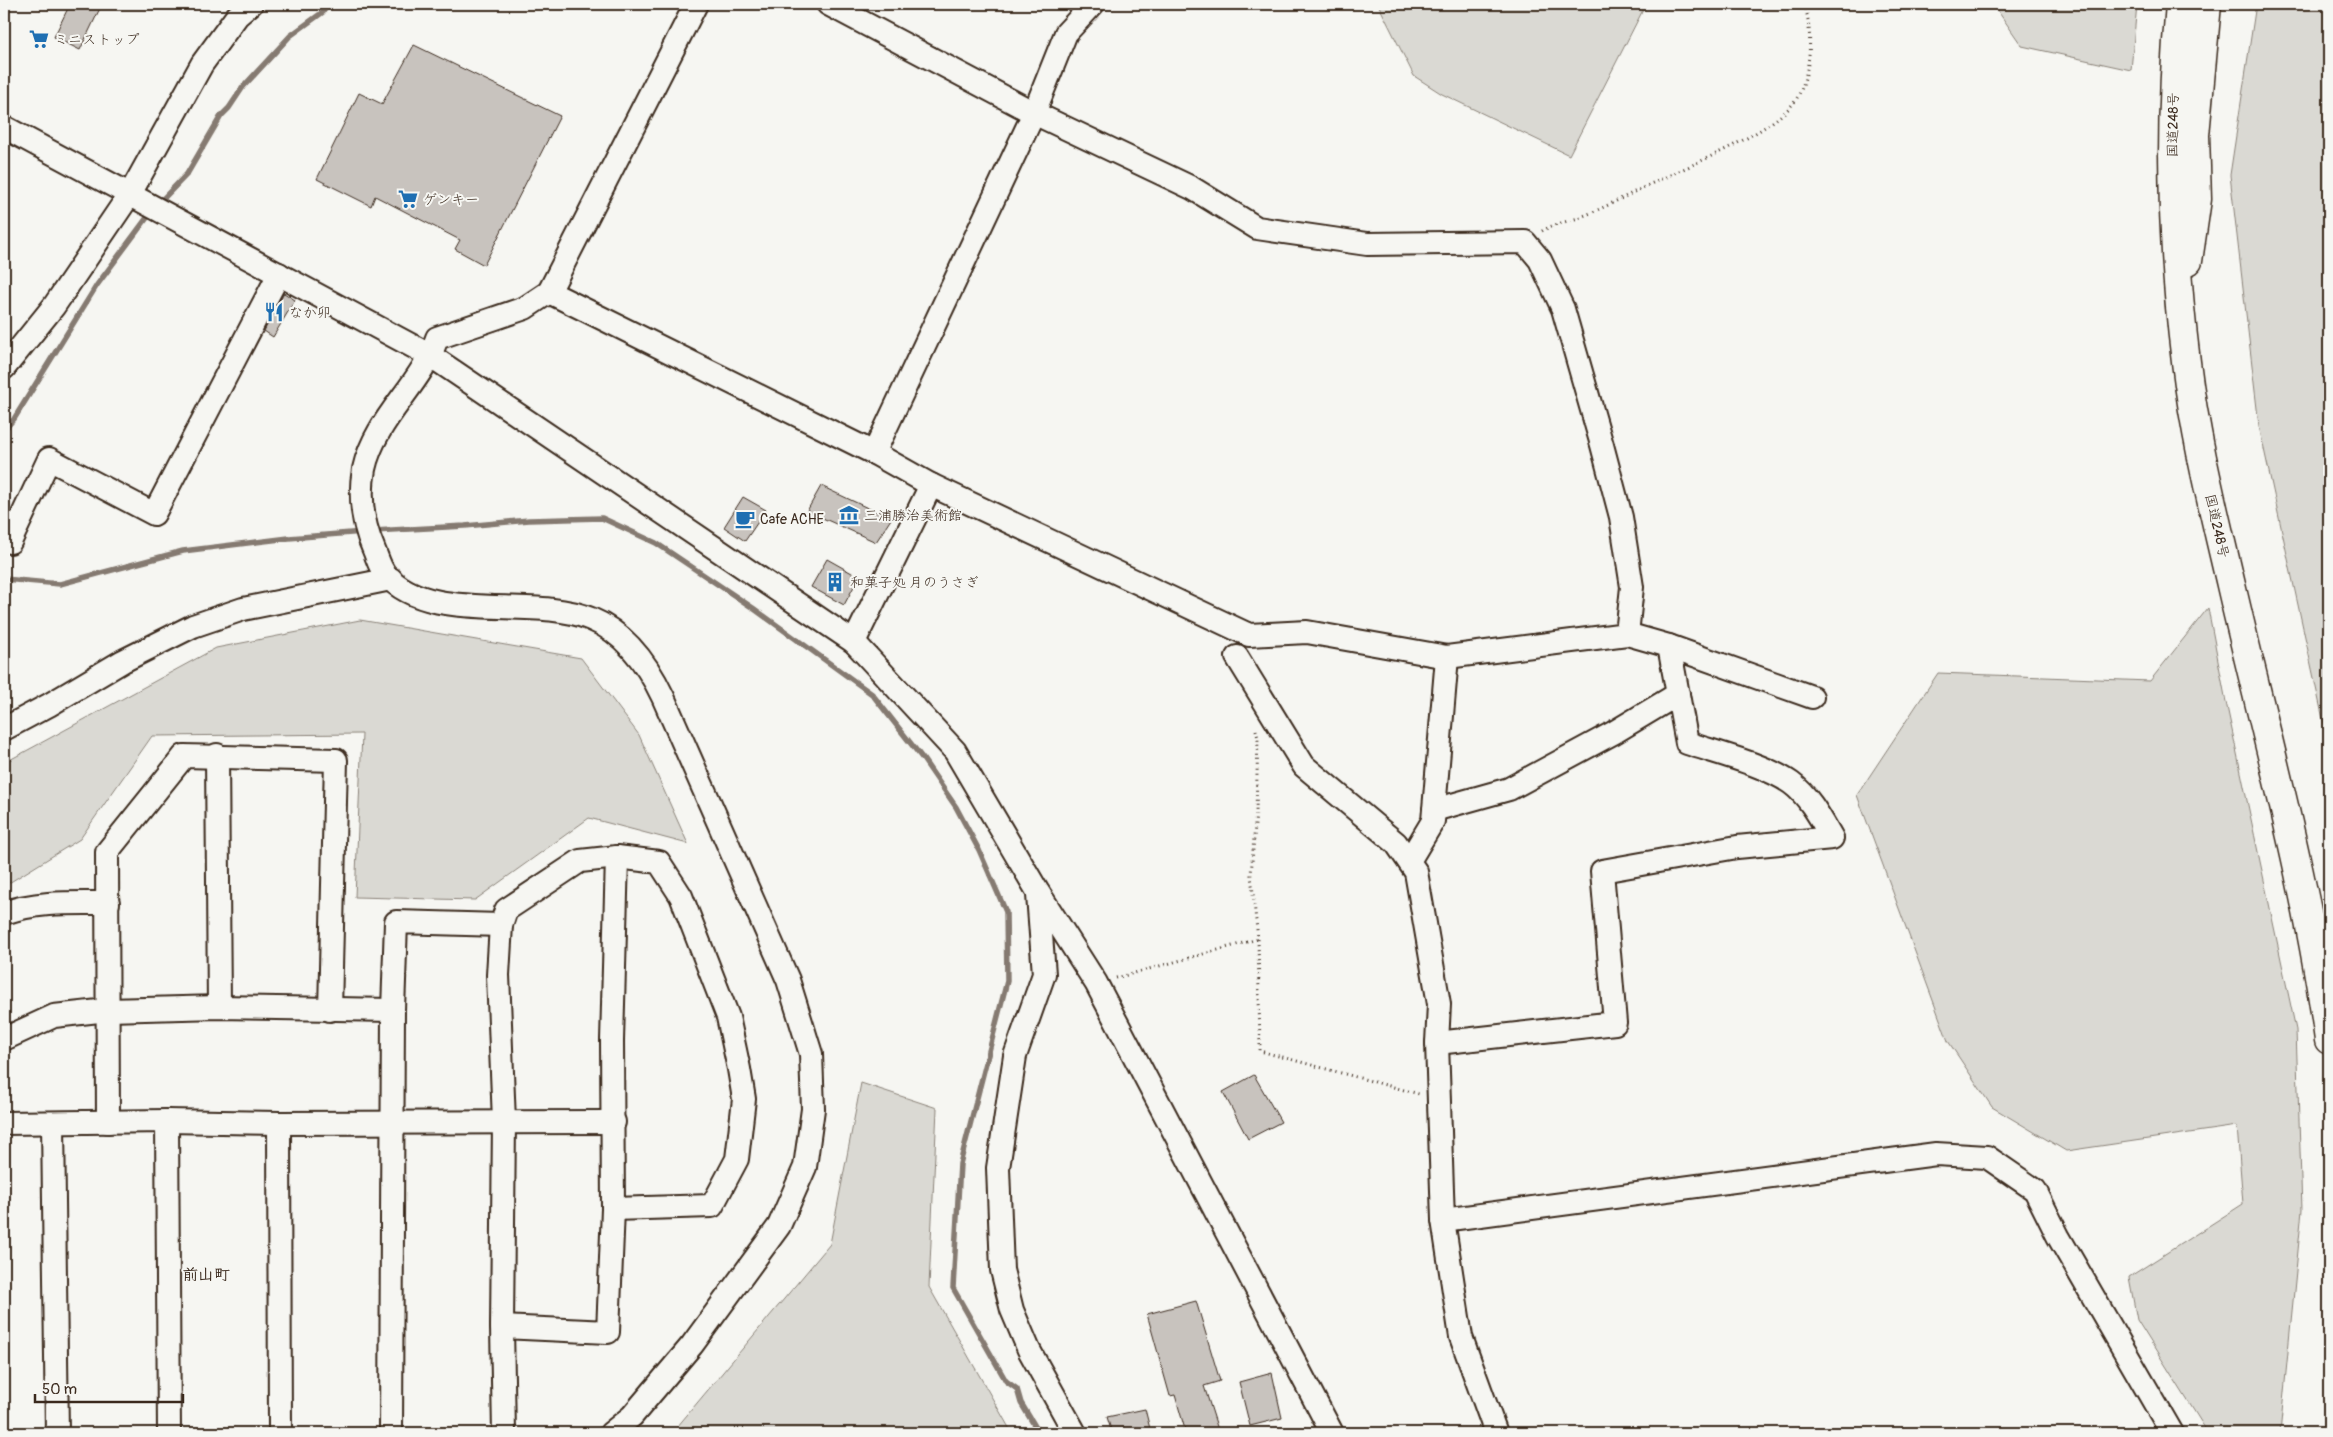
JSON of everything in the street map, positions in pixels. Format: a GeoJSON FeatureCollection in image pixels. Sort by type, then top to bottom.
{"type":"FeatureCollection","features":[{"type":"Feature","properties":{"kind":"highway","name":"国道248号"},"geometry":{"type":"LineString","coordinates":[[2180,4],[2174,69],[2172,154],[2174,243],[2186,364],[2208,486],[2311,926],[2329,1040]]}},
{"type":"Feature","properties":{"kind":"highway","name":"国道248号"},"geometry":{"type":"LineString","coordinates":[[2192,4],[2186,67],[2184,200],[2188,261],[2204,384],[2229,534],[2280,739],[2323,926],[2329,962]]}},
{"type":"Feature","properties":{"kind":"highway"},"geometry":{"type":"LineString","coordinates":[[2188,261],[2197,199],[2195,135],[2207,4]]}},
{"type":"Feature","properties":{"kind":"street"},"geometry":{"type":"LineString","coordinates":[[4,368],[54,306],[130,194],[202,64],[237,16],[251,4]]}},
{"type":"Feature","properties":{"kind":"street"},"geometry":{"type":"LineString","coordinates":[[611,1433],[632,1416],[692,1344],[779,1226],[805,1167],[813,1108],[811,1054],[788,980],[663,697],[654,678],[625,640],[592,619],[564,611],[462,606],[436,601],[408,592],[387,576],[367,530],[361,498],[364,469],[372,445],[388,416],[431,356],[437,338],[526,308],[549,292],[696,4]]}},
{"type":"Feature","properties":{"kind":"street"},"geometry":{"type":"LineString","coordinates":[[828,4],[1034,113],[1192,188],[1256,228],[1367,244],[1525,242],[1540,260],[1563,309],[1605,454],[1620,518],[1632,588],[1627,634]]}},
{"type":"Feature","properties":{"kind":"street"},"geometry":{"type":"LineString","coordinates":[[874,453],[1034,113],[1066,33],[1093,4]]}},
{"type":"Feature","properties":{"kind":"street"},"geometry":{"type":"LineString","coordinates":[[4,127],[431,356],[854,642],[955,751],[1038,892],[1096,983],[1332,1433]]}},
{"type":"Feature","properties":{"kind":"street"},"geometry":{"type":"LineString","coordinates":[[10,542],[49,459],[154,514],[279,274]]}},
{"type":"Feature","properties":{"kind":"street"},"geometry":{"type":"LineString","coordinates":[[549,292],[874,453],[931,485],[1249,635],[1307,632],[1447,657],[1627,634],[1669,646],[1812,697]]}},
{"type":"Feature","properties":{"kind":"street"},"geometry":{"type":"LineString","coordinates":[[854,642],[931,485]]}},
{"type":"Feature","properties":{"kind":"street"},"geometry":{"type":"LineString","coordinates":[[4,729],[123,661],[193,626],[244,609],[387,576]]}},
{"type":"Feature","properties":{"kind":"street"},"geometry":{"type":"LineString","coordinates":[[1437,1043],[1615,1023],[1602,871],[1737,847],[1832,838],[1812,804],[1791,783],[1762,768],[1687,743],[1669,646]]}},
{"type":"Feature","properties":{"kind":"street"},"geometry":{"type":"LineString","coordinates":[[1238,657],[1304,766],[1396,842],[1416,872],[1439,1004],[1437,1043],[1444,1220],[1461,1337],[1496,1433]]}},
{"type":"Feature","properties":{"kind":"street"},"geometry":{"type":"LineString","coordinates":[[1409,861],[1433,820],[1447,657]]}},
{"type":"Feature","properties":{"kind":"street"},"geometry":{"type":"LineString","coordinates":[[1434,810],[1509,789],[1613,733],[1678,694]]}},
{"type":"Feature","properties":{"kind":"street"},"geometry":{"type":"LineString","coordinates":[[108,1122],[108,852],[184,756],[336,760],[330,1010]]}},
{"type":"Feature","properties":{"kind":"street"},"geometry":{"type":"LineString","coordinates":[[216,756],[219,1007]]}},
{"type":"Feature","properties":{"kind":"street"},"geometry":{"type":"LineString","coordinates":[[502,1327],[608,1332],[614,1209],[612,1041],[617,857]]}},
{"type":"Feature","properties":{"kind":"street"},"geometry":{"type":"LineString","coordinates":[[504,1433],[502,1327],[504,1121],[498,975],[501,925],[506,910],[580,861],[617,857],[659,862],[681,896],[728,1017],[744,1099],[737,1159],[712,1206],[614,1209]]}},
{"type":"Feature","properties":{"kind":"street"},"geometry":{"type":"LineString","coordinates":[[1038,892],[1044,974],[1015,1056],[998,1168],[1002,1270],[1012,1310],[1029,1350],[1075,1433]]}},
{"type":"Feature","properties":{"kind":"street"},"geometry":{"type":"LineString","coordinates":[[4,913],[19,907],[50,903],[108,903]]}},
{"type":"Feature","properties":{"kind":"street"},"geometry":{"type":"LineString","coordinates":[[390,1433],[393,1010],[396,922],[501,925]]}},
{"type":"Feature","properties":{"kind":"street"},"geometry":{"type":"LineString","coordinates":[[4,1039],[54,1016],[108,1010],[219,1007],[393,1010]]}},
{"type":"Feature","properties":{"kind":"street"},"geometry":{"type":"LineString","coordinates":[[4,1123],[167,1121],[279,1123],[614,1122]]}},
{"type":"Feature","properties":{"kind":"street"},"geometry":{"type":"LineString","coordinates":[[167,1121],[169,1433]]}},
{"type":"Feature","properties":{"kind":"street"},"geometry":{"type":"LineString","coordinates":[[53,1123],[57,1433]]}},
{"type":"Feature","properties":{"kind":"street"},"geometry":{"type":"LineString","coordinates":[[279,1123],[280,1433]]}},
{"type":"Feature","properties":{"kind":"street"},"geometry":{"type":"LineString","coordinates":[[1444,1220],[1936,1154],[1987,1157],[2035,1190],[2058,1236],[2172,1433]]}},
{"type":"Feature","properties":{"kind":"path"},"geometry":{"type":"LineString","coordinates":[[1525,242],[1547,228],[1578,218],[1711,156],[1770,125],[1792,105],[1806,82],[1810,44],[1807,12],[1804,4]]}},
{"type":"Feature","properties":{"kind":"path"},"geometry":{"type":"LineString","coordinates":[[1256,729],[1258,738],[1256,812],[1252,875],[1258,939],[1260,1051],[1439,1100]]}},
{"type":"Feature","properties":{"kind":"path"},"geometry":{"type":"LineString","coordinates":[[1096,983],[1258,939]]}},
{"type":"Feature","properties":{"kind":"shaded area"},"geometry":{"type":"Polygon","coordinates":[[[1378,4],[1646,4],[1569,155],[1442,94],[1414,76],[1378,4]]]}},
{"type":"Feature","properties":{"kind":"shaded area"},"geometry":{"type":"Polygon","coordinates":[[[1993,4],[2137,4],[2131,70],[2022,46],[1993,4]]]}},
{"type":"Feature","properties":{"kind":"shaded area"},"geometry":{"type":"Polygon","coordinates":[[[2256,4],[2329,4],[2329,747],[2259,426],[2230,175],[2256,4]]]}},
{"type":"Feature","properties":{"kind":"shaded area"},"geometry":{"type":"Polygon","coordinates":[[[2208,608],[2226,702],[2296,1030],[2302,1210],[2280,1433],[2208,1433],[2137,1320],[2129,1277],[2243,1204],[2237,1126],[2066,1151],[1992,1107],[1948,1041],[1857,795],[1938,673],[2150,681],[2208,608]]]}},
{"type":"Feature","properties":{"kind":"shaded area"},"geometry":{"type":"Polygon","coordinates":[[[360,620],[581,658],[639,735],[688,844],[589,818],[475,900],[355,897],[362,734],[152,736],[80,839],[4,886],[4,763],[216,648],[360,620]]]}},
{"type":"Feature","properties":{"kind":"shaded area"},"geometry":{"type":"Polygon","coordinates":[[[861,1083],[937,1108],[929,1287],[1012,1433],[672,1433],[830,1244],[861,1083]]]}},
{"type":"Feature","properties":{"kind":"building"},"geometry":{"type":"Polygon","coordinates":[[[70,4],[102,4],[80,50],[54,37],[70,4]]]}},
{"type":"Feature","properties":{"kind":"building"},"geometry":{"type":"Polygon","coordinates":[[[414,45],[560,116],[484,265],[455,249],[460,240],[375,196],[371,206],[317,179],[359,93],[382,104],[414,45]]]}},
{"type":"Feature","properties":{"kind":"building"},"geometry":{"type":"Polygon","coordinates":[[[284,293],[295,300],[273,337],[264,331],[284,293]]]}},
{"type":"Feature","properties":{"kind":"building","name":"三浦勝治美術館"},"geometry":{"type":"Polygon","coordinates":[[[821,486],[891,519],[876,542],[807,511],[821,486]]]}},
{"type":"Feature","properties":{"kind":"building","name":"Cafe ACHE"},"geometry":{"type":"Polygon","coordinates":[[[743,497],[766,510],[745,541],[724,527],[743,497]]]}},
{"type":"Feature","properties":{"kind":"building","name":"和菓子処 月のうさぎ"},"geometry":{"type":"Polygon","coordinates":[[[827,559],[859,577],[844,605],[811,587],[827,559]]]}},
{"type":"Feature","properties":{"kind":"building"},"geometry":{"type":"Polygon","coordinates":[[[1254,1075],[1281,1122],[1248,1139],[1223,1092],[1254,1075]]]}},
{"type":"Feature","properties":{"kind":"building"},"geometry":{"type":"Polygon","coordinates":[[[1196,1301],[1220,1381],[1204,1386],[1219,1433],[1186,1433],[1175,1395],[1170,1396],[1147,1314],[1196,1301]]]}},
{"type":"Feature","properties":{"kind":"building"},"geometry":{"type":"Polygon","coordinates":[[[1272,1373],[1282,1418],[1250,1426],[1239,1382],[1272,1373]]]}},
{"type":"Feature","properties":{"kind":"building"},"geometry":{"type":"Polygon","coordinates":[[[1145,1409],[1151,1433],[1112,1433],[1107,1417],[1145,1409]]]}},
{"type":"Feature","properties":{"kind":"waterway"},"geometry":{"type":"LineString","coordinates":[[158,204],[187,174],[221,116],[229,108],[243,87],[290,36],[323,12],[328,4]]}},
{"type":"Feature","properties":{"kind":"waterway"},"geometry":{"type":"LineString","coordinates":[[4,430],[14,419],[97,285],[152,211]]}},
{"type":"Feature","properties":{"kind":"waterway"},"geometry":{"type":"LineString","coordinates":[[373,531],[529,520],[602,518],[656,543],[753,608],[872,694],[923,759],[956,807],[979,850],[1006,912],[1007,981],[960,1164],[953,1288],[1006,1381],[1017,1389],[1021,1403],[1039,1433]]}},
{"type":"Feature","properties":{"kind":"waterway"},"geometry":{"type":"LineString","coordinates":[[4,579],[60,584],[183,551],[289,538],[364,532]]}},
{"type":"Feature","properties":{"kind":"place","name":"ミニストップ"},"geometry":{"type":"Point","coordinates":[39,39]}},
{"type":"Feature","properties":{"kind":"place","name":"ゲンキー"},"geometry":{"type":"Point","coordinates":[408,199]}},
{"type":"Feature","properties":{"kind":"place","name":"なか卯"},"geometry":{"type":"Point","coordinates":[274,312]}},
{"type":"Feature","properties":{"kind":"place","name":"三浦勝治美術館"},"geometry":{"type":"Point","coordinates":[849,515]}},
{"type":"Feature","properties":{"kind":"place","name":"Cafe ACHE"},"geometry":{"type":"Point","coordinates":[745,519]}},
{"type":"Feature","properties":{"kind":"place","name":"和菓子処 月のうさぎ"},"geometry":{"type":"Point","coordinates":[835,582]}},
{"type":"Feature","properties":{"kind":"district","name":"前山町"},"geometry":{"type":"Point","coordinates":[206,1275]}}]}
